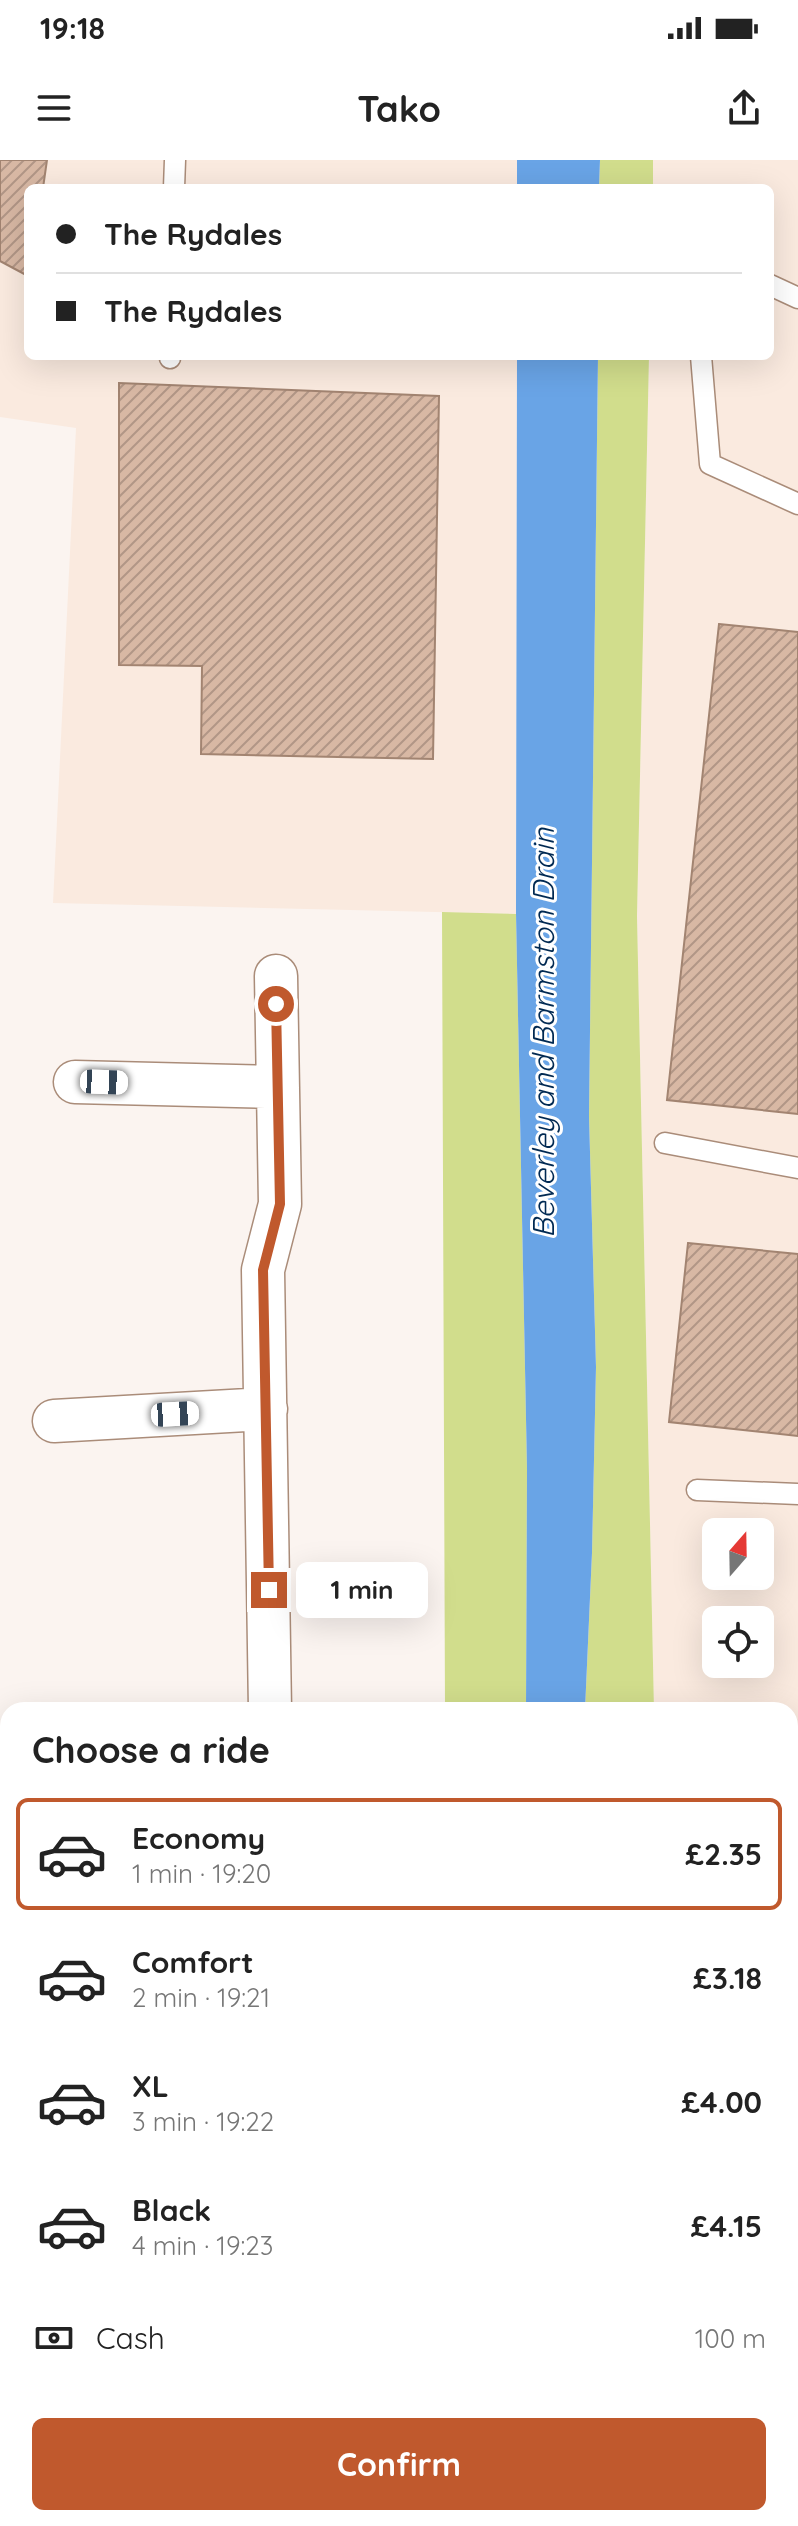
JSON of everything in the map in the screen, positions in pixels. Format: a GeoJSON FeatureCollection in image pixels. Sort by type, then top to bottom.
{"type":"FeatureCollection","features":[{"type":"Feature","properties":{"kind":"street"},"geometry":{"type":"LineString","coordinates":[[270,1702],[263,1270],[280,1204],[276,976]]}},
{"type":"Feature","properties":{"kind":"street"},"geometry":{"type":"LineString","coordinates":[[75,1082],[278,1087]]}},
{"type":"Feature","properties":{"kind":"street"},"geometry":{"type":"LineString","coordinates":[[54,1421],[266,1409]]}},
{"type":"Feature","properties":{"kind":"lane"},"geometry":{"type":"LineString","coordinates":[[174,184],[175,160]]}},
{"type":"Feature","properties":{"kind":"lane"},"geometry":{"type":"LineString","coordinates":[[774,287],[798,298]]}},
{"type":"Feature","properties":{"kind":"lane"},"geometry":{"type":"LineString","coordinates":[[701,360],[710,464],[798,504]]}},
{"type":"Feature","properties":{"kind":"lane"},"geometry":{"type":"LineString","coordinates":[[665,1143],[798,1168]]}},
{"type":"Feature","properties":{"kind":"lane"},"geometry":{"type":"LineString","coordinates":[[697,1490],[798,1494]]}},
{"type":"Feature","properties":{"kind":"shaded area"},"geometry":{"type":"Polygon","coordinates":[[[0,160],[517,160],[517,184],[24,184],[24,360],[517,360],[516,914],[53,903],[76,428],[0,417],[0,160]]]}},
{"type":"Feature","properties":{"kind":"shaded area"},"geometry":{"type":"Polygon","coordinates":[[[653,160],[798,160],[798,1702],[654,1702],[637,916],[649,360],[774,360],[774,184],[653,184],[653,160]]]}},
{"type":"Feature","properties":{"kind":"green space"},"geometry":{"type":"Polygon","coordinates":[[[600,160],[653,160],[653,184],[599,184],[600,160]]]}},
{"type":"Feature","properties":{"kind":"green space"},"geometry":{"type":"Polygon","coordinates":[[[598,360],[649,360],[637,916],[654,1702],[585,1702],[596,1367],[589,1116],[598,360]]]}},
{"type":"Feature","properties":{"kind":"green space"},"geometry":{"type":"Polygon","coordinates":[[[442,912],[516,914],[527,1469],[526,1702],[445,1702],[442,912]]]}},
{"type":"Feature","properties":{"kind":"water"},"geometry":{"type":"Polygon","coordinates":[[[517,160],[600,160],[599,184],[517,184],[517,160]]]}},
{"type":"Feature","properties":{"kind":"water","name":"Beverley and Barmston Drain"},"geometry":{"type":"Polygon","coordinates":[[[517,360],[598,360],[589,1116],[596,1367],[585,1702],[526,1702],[527,1469],[516,914],[517,360]]]}},
{"type":"Feature","properties":{"kind":"building"},"geometry":{"type":"Polygon","coordinates":[[[0,160],[47,160],[44,184],[24,184],[24,274],[0,261],[0,160]]]}},
{"type":"Feature","properties":{"kind":"building"},"geometry":{"type":"Polygon","coordinates":[[[119,383],[439,396],[433,759],[201,754],[202,666],[119,665],[119,383]]]}},
{"type":"Feature","properties":{"kind":"building"},"geometry":{"type":"Polygon","coordinates":[[[719,624],[798,632],[798,1114],[667,1100],[719,624]]]}},
{"type":"Feature","properties":{"kind":"building"},"geometry":{"type":"Polygon","coordinates":[[[688,1243],[798,1254],[798,1436],[669,1422],[688,1243]]]}},
{"type":"Feature","properties":{"kind":"route"},"geometry":{"type":"LineString","coordinates":[[269,1590],[263,1270],[280,1204],[276,1004]]}}]}
